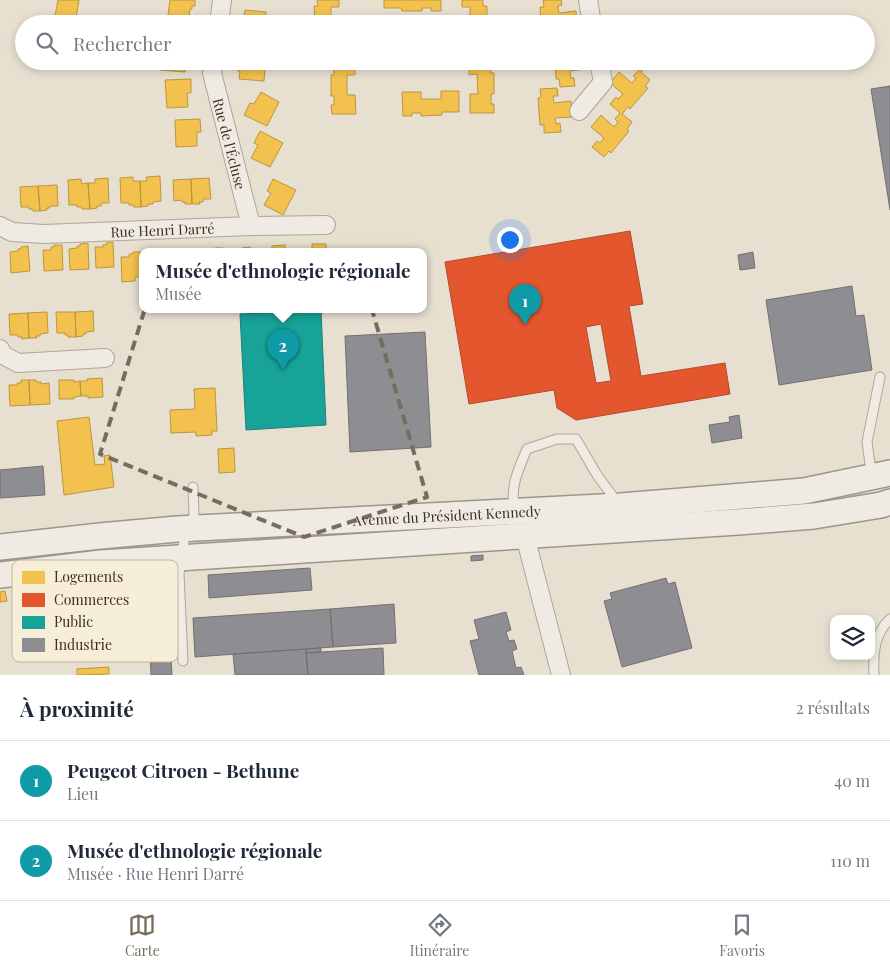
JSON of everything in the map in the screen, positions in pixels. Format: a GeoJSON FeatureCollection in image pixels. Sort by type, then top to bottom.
{"type":"FeatureCollection","features":[{"type":"Feature","properties":{"kind":"main road","name":"Avenue du Président Kennedy"},"geometry":{"type":"LineString","coordinates":[[0,547],[186,528],[621,506],[804,491],[882,475]]}},
{"type":"Feature","properties":{"kind":"main road","name":"Avenue du Président Kennedy"},"geometry":{"type":"LineString","coordinates":[[149,560],[738,522],[814,516],[890,502]]}},
{"type":"Feature","properties":{"kind":"main road"},"geometry":{"type":"LineString","coordinates":[[516,512],[524,536]]}},
{"type":"Feature","properties":{"kind":"street"},"geometry":{"type":"LineString","coordinates":[[220,15],[222,0]]}},
{"type":"Feature","properties":{"kind":"street"},"geometry":{"type":"LineString","coordinates":[[588,0],[590,15]]}},
{"type":"Feature","properties":{"kind":"street","name":"Rue de l'Écluse"},"geometry":{"type":"LineString","coordinates":[[212,70],[251,226]]}},
{"type":"Feature","properties":{"kind":"street"},"geometry":{"type":"LineString","coordinates":[[579,111],[603,82],[601,70]]}},
{"type":"Feature","properties":{"kind":"street","name":"Rue Henri Darré"},"geometry":{"type":"LineString","coordinates":[[0,226],[12,232],[44,234],[326,225]]}},
{"type":"Feature","properties":{"kind":"street"},"geometry":{"type":"LineString","coordinates":[[0,349],[3,355],[18,362],[105,358]]}},
{"type":"Feature","properties":{"kind":"street"},"geometry":{"type":"LineString","coordinates":[[524,536],[561,675]]}},
{"type":"Feature","properties":{"kind":"lane"},"geometry":{"type":"LineString","coordinates":[[880,377],[867,442],[882,475]]}},
{"type":"Feature","properties":{"kind":"lane"},"geometry":{"type":"LineString","coordinates":[[516,512],[514,504],[514,479],[527,449],[557,439],[576,439],[597,474],[621,506]]}},
{"type":"Feature","properties":{"kind":"lane"},"geometry":{"type":"LineString","coordinates":[[183,661],[179,574],[186,528],[194,516],[193,487]]}},
{"type":"Feature","properties":{"kind":"lane"},"geometry":{"type":"LineString","coordinates":[[874,675],[873,655],[884,625],[890,619]]}},
{"type":"Feature","properties":{"kind":"highlighted area"},"geometry":{"type":"Polygon","coordinates":[[[160,260],[360,269],[427,497],[304,537],[100,454],[160,260]]]}},
{"type":"Feature","properties":{"kind":"green space"},"geometry":{"type":"Polygon","coordinates":[[[335,527],[493,530],[188,549],[193,542],[203,537],[335,527]]]}},
{"type":"Feature","properties":{"kind":"green space"},"geometry":{"type":"Polygon","coordinates":[[[154,540],[165,549],[52,560],[12,560],[12,564],[0,565],[0,558],[154,540]]]}},
{"type":"Feature","properties":{"kind":"building: Logements"},"geometry":{"type":"Polygon","coordinates":[[[58,0],[79,0],[76,15],[55,15],[58,0]]]}},
{"type":"Feature","properties":{"kind":"building: Logements"},"geometry":{"type":"Polygon","coordinates":[[[170,0],[195,0],[195,6],[192,6],[192,9],[190,9],[189,15],[168,15],[170,0]]]}},
{"type":"Feature","properties":{"kind":"building: Logements"},"geometry":{"type":"Polygon","coordinates":[[[317,0],[339,0],[339,7],[331,7],[331,15],[314,15],[314,6],[318,6],[317,0]]]}},
{"type":"Feature","properties":{"kind":"building: Logements"},"geometry":{"type":"Polygon","coordinates":[[[384,0],[441,0],[441,11],[431,11],[431,8],[422,8],[422,11],[402,11],[401,8],[384,8],[384,0]]]}},
{"type":"Feature","properties":{"kind":"building: Logements"},"geometry":{"type":"Polygon","coordinates":[[[462,0],[483,0],[483,6],[487,6],[487,15],[470,15],[470,7],[462,7],[462,0]]]}},
{"type":"Feature","properties":{"kind":"building: Logements"},"geometry":{"type":"Polygon","coordinates":[[[543,0],[561,0],[562,5],[558,6],[559,13],[576,11],[576,15],[540,15],[540,7],[544,7],[543,0]]]}},
{"type":"Feature","properties":{"kind":"building: Logements"},"geometry":{"type":"Polygon","coordinates":[[[245,10],[266,12],[266,15],[244,15],[245,10]]]}},
{"type":"Feature","properties":{"kind":"building: Logements"},"geometry":{"type":"Polygon","coordinates":[[[160,70],[185,70],[185,72],[160,70]]]}},
{"type":"Feature","properties":{"kind":"building: Logements"},"geometry":{"type":"Polygon","coordinates":[[[265,70],[264,81],[239,79],[240,71],[238,71],[265,70]]]}},
{"type":"Feature","properties":{"kind":"building: Logements"},"geometry":{"type":"Polygon","coordinates":[[[334,70],[355,70],[355,75],[347,75],[347,95],[355,95],[356,114],[332,114],[331,105],[334,105],[334,96],[331,96],[331,75],[334,75],[334,70]]]}},
{"type":"Feature","properties":{"kind":"building: Logements"},"geometry":{"type":"Polygon","coordinates":[[[469,70],[491,70],[491,73],[494,73],[494,94],[491,94],[491,104],[494,104],[494,113],[470,113],[470,94],[478,94],[477,74],[469,75],[469,70]]]}},
{"type":"Feature","properties":{"kind":"building: Logements"},"geometry":{"type":"Polygon","coordinates":[[[556,70],[578,70],[570,71],[571,78],[574,78],[575,86],[560,87],[559,79],[556,79],[556,70]]]}},
{"type":"Feature","properties":{"kind":"building: Logements"},"geometry":{"type":"Polygon","coordinates":[[[639,70],[643,70],[641,72],[650,80],[645,86],[648,88],[630,109],[628,107],[622,114],[632,122],[627,129],[629,131],[611,153],[609,151],[604,157],[592,147],[597,141],[600,143],[604,138],[591,127],[601,115],[614,127],[618,122],[615,119],[620,113],[610,104],[616,97],[618,99],[623,94],[610,83],[619,72],[632,83],[636,78],[633,76],[639,70]]]}},
{"type":"Feature","properties":{"kind":"building: Logements"},"geometry":{"type":"Polygon","coordinates":[[[191,79],[191,93],[187,93],[188,107],[167,108],[165,80],[191,79]]]}},
{"type":"Feature","properties":{"kind":"building: Logements"},"geometry":{"type":"Polygon","coordinates":[[[557,88],[558,96],[553,96],[554,103],[571,101],[572,117],[555,118],[556,124],[560,123],[561,132],[544,133],[544,125],[540,125],[538,98],[541,97],[540,89],[557,88]]]}},
{"type":"Feature","properties":{"kind":"building: Logements"},"geometry":{"type":"Polygon","coordinates":[[[441,91],[459,91],[459,112],[442,112],[442,115],[421,116],[421,113],[412,113],[412,116],[403,116],[402,92],[421,92],[421,99],[441,99],[441,91]]]}},
{"type":"Feature","properties":{"kind":"building: Logements"},"geometry":{"type":"Polygon","coordinates":[[[261,92],[279,102],[267,126],[244,115],[250,103],[254,104],[261,92]]]}},
{"type":"Feature","properties":{"kind":"building: Logements"},"geometry":{"type":"Polygon","coordinates":[[[200,119],[201,132],[197,132],[197,146],[176,147],[175,120],[200,119]]]}},
{"type":"Feature","properties":{"kind":"building: Logements"},"geometry":{"type":"Polygon","coordinates":[[[260,131],[283,143],[270,167],[251,158],[258,145],[254,143],[260,131]]]}},
{"type":"Feature","properties":{"kind":"building: Logements"},"geometry":{"type":"Polygon","coordinates":[[[160,176],[161,201],[141,207],[140,181],[147,181],[146,177],[160,176]]]}},
{"type":"Feature","properties":{"kind":"building: Logements"},"geometry":{"type":"Polygon","coordinates":[[[133,177],[133,181],[140,181],[141,207],[134,207],[129,205],[129,203],[121,203],[120,178],[133,177]]]}},
{"type":"Feature","properties":{"kind":"building: Logements"},"geometry":{"type":"Polygon","coordinates":[[[108,178],[109,203],[102,203],[97,208],[90,209],[88,183],[95,183],[95,179],[108,178]]]}},
{"type":"Feature","properties":{"kind":"building: Logements"},"geometry":{"type":"Polygon","coordinates":[[[209,178],[211,199],[203,199],[203,202],[199,202],[200,204],[192,204],[191,179],[209,178]]]}},
{"type":"Feature","properties":{"kind":"building: Logements"},"geometry":{"type":"Polygon","coordinates":[[[81,179],[82,184],[88,183],[90,209],[69,205],[68,180],[81,179]]]}},
{"type":"Feature","properties":{"kind":"building: Logements"},"geometry":{"type":"Polygon","coordinates":[[[191,179],[192,204],[185,204],[182,200],[174,201],[173,180],[191,179]]]}},
{"type":"Feature","properties":{"kind":"building: Logements"},"geometry":{"type":"Polygon","coordinates":[[[273,179],[296,190],[283,215],[264,205],[271,193],[267,191],[273,179]]]}},
{"type":"Feature","properties":{"kind":"building: Logements"},"geometry":{"type":"Polygon","coordinates":[[[57,185],[58,206],[50,206],[47,210],[40,211],[38,186],[57,185]]]}},
{"type":"Feature","properties":{"kind":"building: Logements"},"geometry":{"type":"Polygon","coordinates":[[[38,186],[40,211],[33,211],[29,207],[21,207],[20,187],[38,186]]]}},
{"type":"Feature","properties":{"kind":"building: Logements"},"geometry":{"type":"Polygon","coordinates":[[[113,242],[114,267],[96,268],[95,247],[103,247],[106,243],[113,242]]]}},
{"type":"Feature","properties":{"kind":"building: Logements"},"geometry":{"type":"Polygon","coordinates":[[[88,243],[89,269],[70,270],[69,249],[88,243]]]}},
{"type":"Feature","properties":{"kind":"building: Logements"},"geometry":{"type":"Polygon","coordinates":[[[312,244],[326,244],[326,248],[312,248],[312,244]]]}},
{"type":"Feature","properties":{"kind":"building: Logements"},"geometry":{"type":"Polygon","coordinates":[[[54,245],[62,245],[63,270],[44,271],[43,250],[51,250],[51,247],[54,247],[54,245]]]}},
{"type":"Feature","properties":{"kind":"building: Logements"},"geometry":{"type":"Polygon","coordinates":[[[285,245],[285,248],[272,248],[272,246],[285,245]]]}},
{"type":"Feature","properties":{"kind":"building: Logements"},"geometry":{"type":"Polygon","coordinates":[[[28,246],[30,271],[11,273],[10,252],[18,251],[21,247],[28,246]]]}},
{"type":"Feature","properties":{"kind":"building: Logements"},"geometry":{"type":"Polygon","coordinates":[[[133,252],[139,252],[139,277],[135,277],[135,281],[122,282],[121,257],[129,257],[129,254],[133,254],[133,252]]]}},
{"type":"Feature","properties":{"kind":"building: Logements"},"geometry":{"type":"Polygon","coordinates":[[[93,311],[94,331],[86,332],[83,336],[76,337],[75,312],[93,311]]]}},
{"type":"Feature","properties":{"kind":"building: Logements"},"geometry":{"type":"Polygon","coordinates":[[[47,312],[48,333],[40,334],[40,336],[36,336],[37,338],[29,338],[28,313],[47,312]]]}},
{"type":"Feature","properties":{"kind":"building: Logements"},"geometry":{"type":"Polygon","coordinates":[[[56,312],[75,312],[76,337],[68,337],[65,333],[57,333],[56,312]]]}},
{"type":"Feature","properties":{"kind":"building: Logements"},"geometry":{"type":"Polygon","coordinates":[[[28,313],[29,338],[22,339],[18,335],[10,335],[9,314],[28,313]]]}},
{"type":"Feature","properties":{"kind":"building: Logements"},"geometry":{"type":"Polygon","coordinates":[[[102,378],[103,397],[88,398],[88,396],[81,396],[80,381],[102,378]]]}},
{"type":"Feature","properties":{"kind":"building: Logements"},"geometry":{"type":"Polygon","coordinates":[[[21,380],[29,380],[30,405],[10,406],[9,385],[17,385],[17,383],[21,383],[21,380]]]}},
{"type":"Feature","properties":{"kind":"building: Logements"},"geometry":{"type":"Polygon","coordinates":[[[29,380],[36,380],[36,382],[41,382],[41,384],[49,383],[50,404],[30,405],[29,380]]]}},
{"type":"Feature","properties":{"kind":"building: Logements"},"geometry":{"type":"Polygon","coordinates":[[[59,380],[80,381],[81,396],[74,397],[74,399],[59,399],[59,380]]]}},
{"type":"Feature","properties":{"kind":"building: Logements"},"geometry":{"type":"Polygon","coordinates":[[[215,388],[217,431],[212,431],[212,435],[196,436],[196,432],[171,433],[170,410],[195,409],[194,389],[215,388]]]}},
{"type":"Feature","properties":{"kind":"building: Logements"},"geometry":{"type":"Polygon","coordinates":[[[89,417],[95,465],[105,464],[104,456],[110,455],[114,487],[64,495],[57,421],[89,417]]]}},
{"type":"Feature","properties":{"kind":"building: Logements"},"geometry":{"type":"Polygon","coordinates":[[[234,448],[235,472],[219,473],[218,449],[234,448]]]}},
{"type":"Feature","properties":{"kind":"building: Logements"},"geometry":{"type":"Polygon","coordinates":[[[5,591],[7,601],[0,602],[0,592],[5,591]]]}},
{"type":"Feature","properties":{"kind":"building: Logements"},"geometry":{"type":"Polygon","coordinates":[[[109,667],[109,674],[77,675],[77,669],[109,667]]]}},
{"type":"Feature","properties":{"kind":"building: Commerces"},"geometry":{"type":"Polygon","coordinates":[[[630,231],[643,304],[629,306],[641,376],[725,363],[730,394],[576,420],[557,408],[554,390],[469,404],[445,262],[630,231]],[[601,324],[586,327],[596,383],[611,381],[601,324]]]}},
{"type":"Feature","properties":{"kind":"building: Public"},"geometry":{"type":"Polygon","coordinates":[[[321,313],[326,425],[246,430],[240,314],[321,313]]]}},
{"type":"Feature","properties":{"kind":"building: Industrie"},"geometry":{"type":"Polygon","coordinates":[[[890,86],[890,210],[871,89],[890,86]]]}},
{"type":"Feature","properties":{"kind":"building: Industrie"},"geometry":{"type":"Polygon","coordinates":[[[753,252],[755,268],[740,270],[738,255],[753,252]]]}},
{"type":"Feature","properties":{"kind":"building: Industrie"},"geometry":{"type":"Polygon","coordinates":[[[852,286],[856,316],[864,315],[872,370],[779,385],[766,300],[852,286]]]}},
{"type":"Feature","properties":{"kind":"building: Industrie"},"geometry":{"type":"Polygon","coordinates":[[[425,332],[431,447],[350,452],[345,336],[425,332]]]}},
{"type":"Feature","properties":{"kind":"building: Industrie"},"geometry":{"type":"Polygon","coordinates":[[[739,415],[742,438],[712,443],[709,425],[730,422],[729,417],[739,415]]]}},
{"type":"Feature","properties":{"kind":"building: Industrie"},"geometry":{"type":"Polygon","coordinates":[[[43,466],[45,495],[0,498],[0,470],[43,466]]]}},
{"type":"Feature","properties":{"kind":"building: Industrie"},"geometry":{"type":"Polygon","coordinates":[[[483,555],[483,560],[471,561],[471,556],[483,555]]]}},
{"type":"Feature","properties":{"kind":"building: Industrie"},"geometry":{"type":"Polygon","coordinates":[[[310,568],[312,590],[209,598],[208,575],[310,568]]]}},
{"type":"Feature","properties":{"kind":"building: Industrie"},"geometry":{"type":"Polygon","coordinates":[[[666,578],[668,584],[675,582],[692,648],[622,667],[604,601],[612,599],[610,593],[666,578]]]}},
{"type":"Feature","properties":{"kind":"building: Industrie"},"geometry":{"type":"Polygon","coordinates":[[[394,604],[396,643],[333,647],[330,609],[394,604]]]}},
{"type":"Feature","properties":{"kind":"building: Industrie"},"geometry":{"type":"Polygon","coordinates":[[[330,609],[333,647],[195,657],[193,618],[330,609]]]}},
{"type":"Feature","properties":{"kind":"building: Industrie"},"geometry":{"type":"Polygon","coordinates":[[[506,612],[511,630],[506,632],[509,641],[514,640],[517,649],[512,651],[516,668],[521,667],[524,675],[479,675],[470,641],[479,639],[474,620],[506,612]]]}},
{"type":"Feature","properties":{"kind":"building: Industrie"},"geometry":{"type":"Polygon","coordinates":[[[321,648],[321,652],[306,653],[306,649],[321,648]]]}},
{"type":"Feature","properties":{"kind":"building: Industrie"},"geometry":{"type":"Polygon","coordinates":[[[383,648],[384,675],[308,675],[306,653],[383,648]]]}},
{"type":"Feature","properties":{"kind":"building: Industrie"},"geometry":{"type":"Polygon","coordinates":[[[306,649],[308,675],[235,675],[233,654],[306,649]]]}},
{"type":"Feature","properties":{"kind":"building: Industrie"},"geometry":{"type":"Polygon","coordinates":[[[150,662],[171,662],[172,675],[151,675],[150,662]]]}},
{"type":"Feature","properties":{"kind":"place","name":"Peugeot Citroen - Bethune"},"geometry":{"type":"Point","coordinates":[525,325]}},
{"type":"Feature","properties":{"kind":"place","name":"Musée d'ethnologie régionale"},"geometry":{"type":"Point","coordinates":[283,370]}}]}
